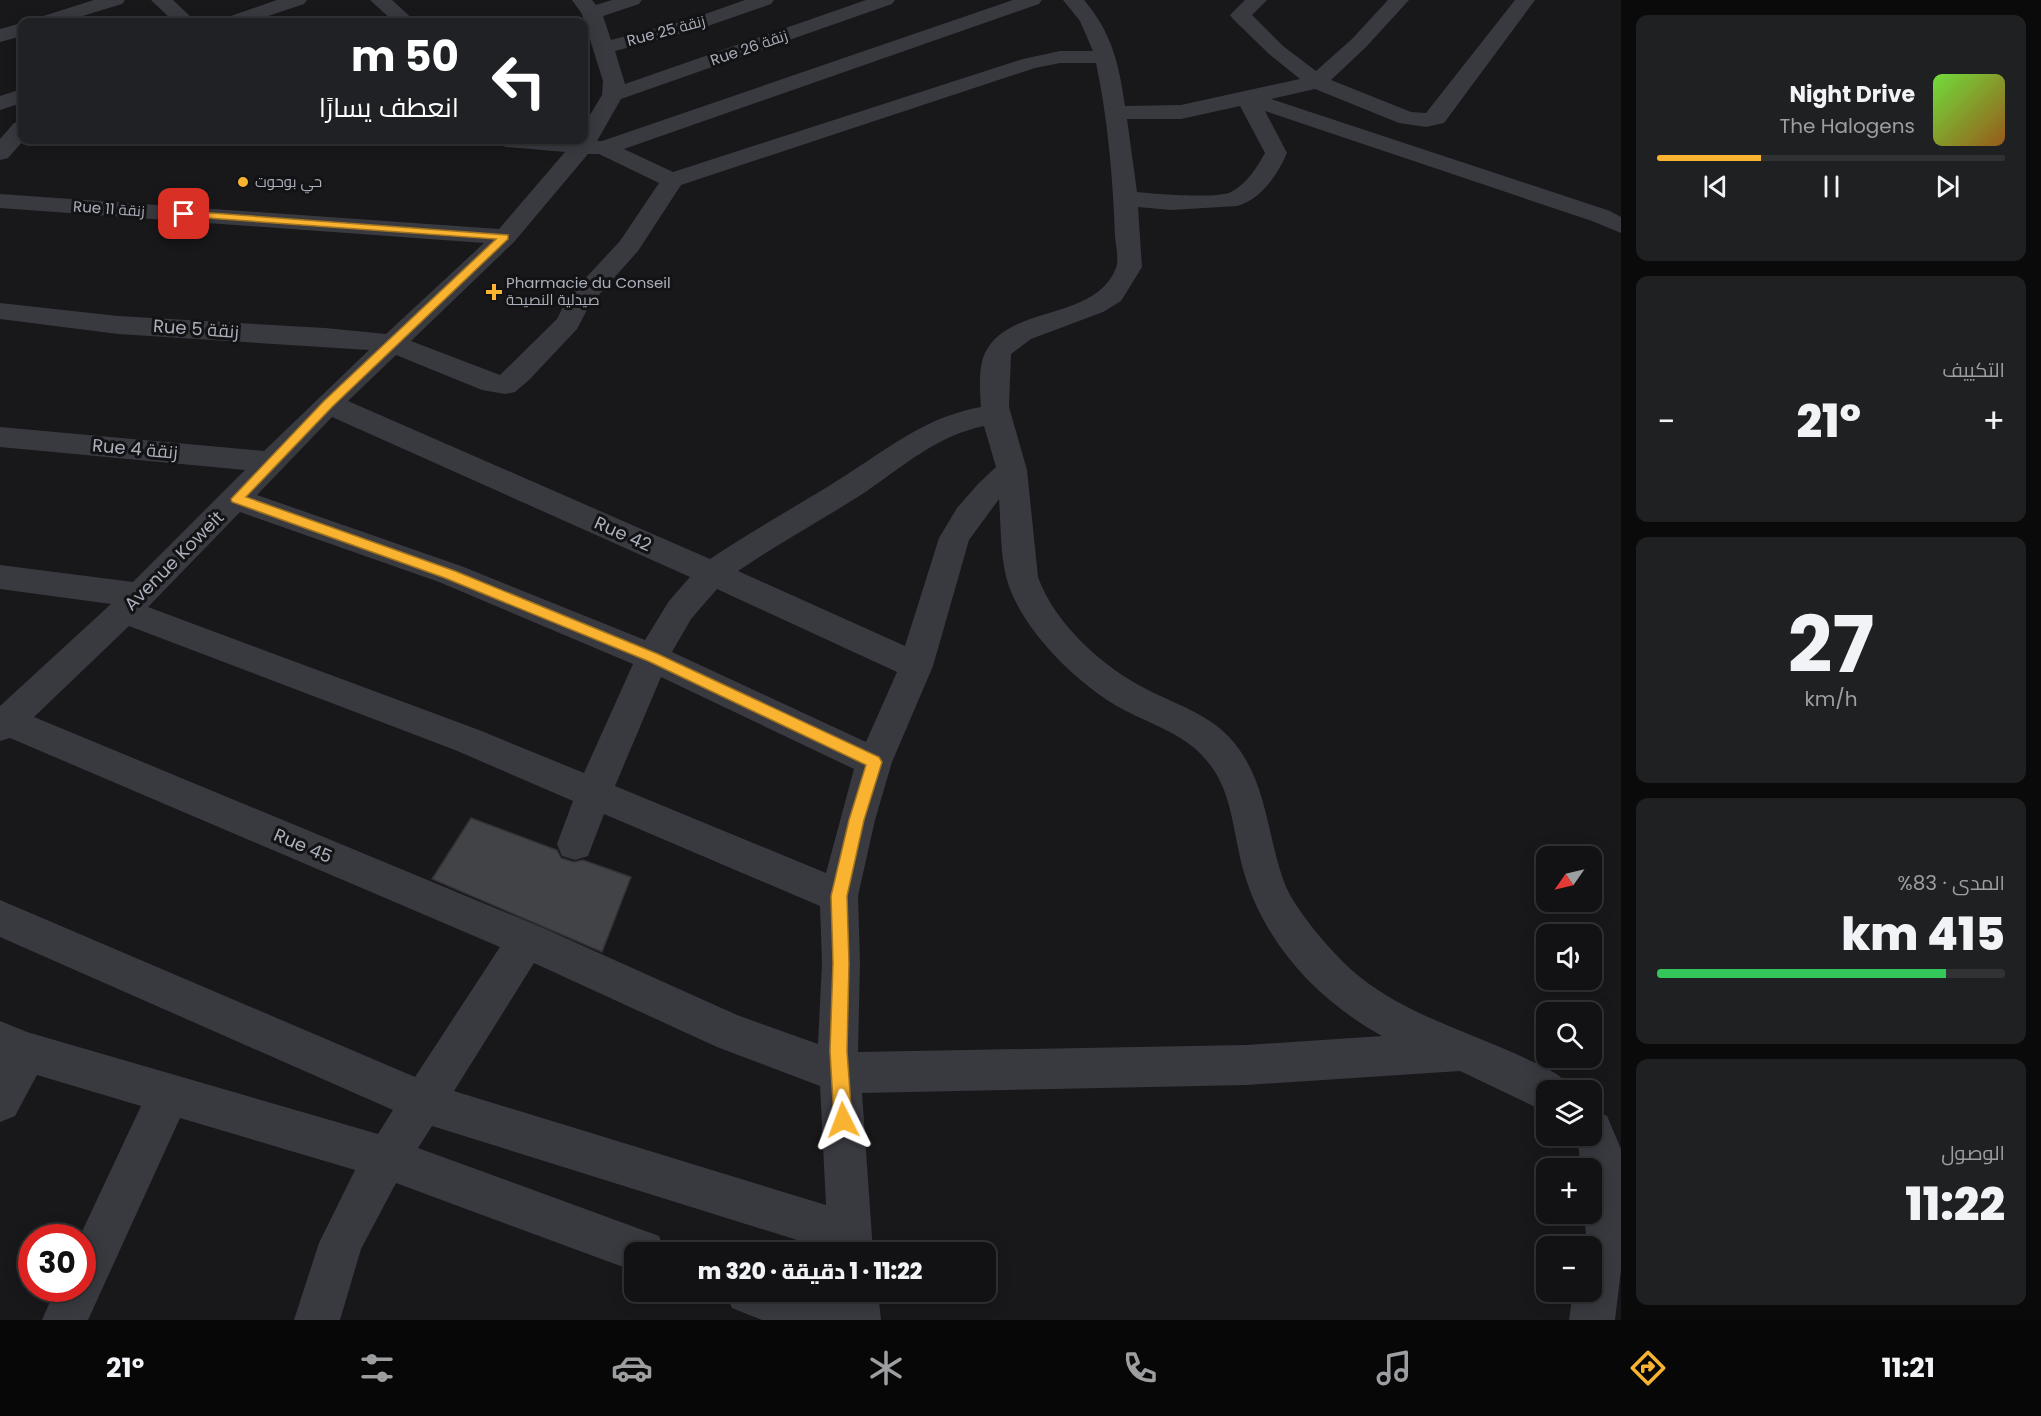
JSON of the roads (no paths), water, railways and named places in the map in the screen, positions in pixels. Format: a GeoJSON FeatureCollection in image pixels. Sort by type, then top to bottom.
{"type":"FeatureCollection","features":[{"type":"Feature","properties":{"kind":"street"},"geometry":{"type":"LineString","coordinates":[[57,18],[115,0]]}},
{"type":"Feature","properties":{"kind":"street"},"geometry":{"type":"LineString","coordinates":[[161,0],[181,18]]}},
{"type":"Feature","properties":{"kind":"street"},"geometry":{"type":"LineString","coordinates":[[248,18],[297,0]]}},
{"type":"Feature","properties":{"kind":"street"},"geometry":{"type":"LineString","coordinates":[[381,0],[401,18]]}},
{"type":"Feature","properties":{"kind":"street"},"geometry":{"type":"LineString","coordinates":[[613,95],[614,81],[587,6],[632,0]]}},
{"type":"Feature","properties":{"kind":"street","name":"Rue 25 زنقة"},"geometry":{"type":"LineString","coordinates":[[603,48],[698,23],[764,0]]}},
{"type":"Feature","properties":{"kind":"street","name":"Rue 26 زنقة"},"geometry":{"type":"LineString","coordinates":[[613,95],[885,0]]}},
{"type":"Feature","properties":{"kind":"street"},"geometry":{"type":"LineString","coordinates":[[593,147],[1032,0]]}},
{"type":"Feature","properties":{"kind":"street"},"geometry":{"type":"LineString","coordinates":[[1073,0],[1089,19],[1102,44],[1105,57],[1126,198],[1129,267],[1112,295],[1094,306],[1037,326],[1010,339],[997,355],[996,414],[1012,470],[1017,544],[1023,580],[1034,606],[1062,638],[1111,685],[1159,712],[1200,731],[1219,750],[1245,792],[1267,887],[1286,920],[1323,970],[1367,1004],[1424,1035],[1520,1076],[1536,1085]]}},
{"type":"Feature","properties":{"kind":"street"},"geometry":{"type":"LineString","coordinates":[[1257,0],[1240,15],[1276,50],[1317,82],[1407,118],[1426,120],[1436,118],[1525,0]]}},
{"type":"Feature","properties":{"kind":"street"},"geometry":{"type":"LineString","coordinates":[[1115,113],[1182,112],[1317,82],[1399,0]]}},
{"type":"Feature","properties":{"kind":"street"},"geometry":{"type":"LineString","coordinates":[[0,36],[18,30]]}},
{"type":"Feature","properties":{"kind":"street"},"geometry":{"type":"LineString","coordinates":[[564,144],[593,147],[672,180],[1030,63],[1060,57],[1105,57]]}},
{"type":"Feature","properties":{"kind":"street","name":"Avenue Koweit"},"geometry":{"type":"LineString","coordinates":[[4,724],[237,499],[328,404],[505,237],[593,147],[613,95]]}},
{"type":"Feature","properties":{"kind":"street"},"geometry":{"type":"LineString","coordinates":[[0,105],[18,98]]}},
{"type":"Feature","properties":{"kind":"street"},"geometry":{"type":"LineString","coordinates":[[1126,198],[1171,203],[1237,199],[1266,174],[1276,153],[1247,98]]}},
{"type":"Feature","properties":{"kind":"street"},"geometry":{"type":"LineString","coordinates":[[1247,98],[1601,216],[1621,226]]}},
{"type":"Feature","properties":{"kind":"street"},"geometry":{"type":"LineString","coordinates":[[0,105],[18,107]]}},
{"type":"Feature","properties":{"kind":"street"},"geometry":{"type":"LineString","coordinates":[[0,153],[18,133]]}},
{"type":"Feature","properties":{"kind":"street","name":"Rue 5 زنقة"},"geometry":{"type":"LineString","coordinates":[[0,311],[118,325],[325,337],[393,344],[492,383],[503,385],[568,323],[577,303],[629,246],[672,180]]}},
{"type":"Feature","properties":{"kind":"street","name":"Rue 11 زنقة"},"geometry":{"type":"LineString","coordinates":[[0,201],[505,237]]}},
{"type":"Feature","properties":{"kind":"street","name":"Rue 42"},"geometry":{"type":"LineString","coordinates":[[328,404],[712,573],[916,666]]}},
{"type":"Feature","properties":{"kind":"street"},"geometry":{"type":"LineString","coordinates":[[575,844],[607,758],[653,658],[680,610],[712,573],[770,534],[852,486],[928,435],[959,421],[996,414]]}},
{"type":"Feature","properties":{"kind":"street","name":"Rue 4 زنقة"},"geometry":{"type":"LineString","coordinates":[[0,437],[270,462]]}},
{"type":"Feature","properties":{"kind":"street"},"geometry":{"type":"LineString","coordinates":[[851,1242],[838,1051],[841,963],[839,896],[874,762],[916,666],[954,538],[968,516],[988,492],[1012,470]]}},
{"type":"Feature","properties":{"kind":"street"},"geometry":{"type":"LineString","coordinates":[[237,499],[450,574],[653,658],[874,762]]}},
{"type":"Feature","properties":{"kind":"street"},"geometry":{"type":"LineString","coordinates":[[0,577],[131,603],[467,740],[839,896]]}},
{"type":"Feature","properties":{"kind":"street","name":"Rue 45"},"geometry":{"type":"LineString","coordinates":[[4,724],[527,940],[731,1033],[840,1073]]}},
{"type":"Feature","properties":{"kind":"street"},"geometry":{"type":"LineString","coordinates":[[0,918],[423,1102],[845,1242]]}},
{"type":"Feature","properties":{"kind":"street"},"geometry":{"type":"LineString","coordinates":[[316,1320],[341,1244],[360,1202],[527,940]]}},
{"type":"Feature","properties":{"kind":"street"},"geometry":{"type":"LineString","coordinates":[[0,1101],[14,1046],[387,1158],[624,1245]]}},
{"type":"Feature","properties":{"kind":"street"},"geometry":{"type":"LineString","coordinates":[[840,1073],[1247,1065],[1462,1051]]}},
{"type":"Feature","properties":{"kind":"street"},"geometry":{"type":"LineString","coordinates":[[96,1251],[169,1094]]}},
{"type":"Feature","properties":{"kind":"street"},"geometry":{"type":"LineString","coordinates":[[1592,1320],[1601,1250],[1610,1250],[1598,1146]]}},
{"type":"Feature","properties":{"kind":"street"},"geometry":{"type":"LineString","coordinates":[[65,1320],[73,1302]]}},
{"type":"Feature","properties":{"kind":"street"},"geometry":{"type":"LineString","coordinates":[[775,1302],[824,1320]]}},
{"type":"Feature","properties":{"kind":"street"},"geometry":{"type":"LineString","coordinates":[[856,1302],[858,1320]]}},
{"type":"Feature","properties":{"kind":"place","name":"حي بوحوت"},"geometry":{"type":"Point","coordinates":[243,182]}},
{"type":"Feature","properties":{"kind":"place","name":"Pharmacie du Conseil صيدلية النصيحة"},"geometry":{"type":"Point","coordinates":[494,292]}}]}
